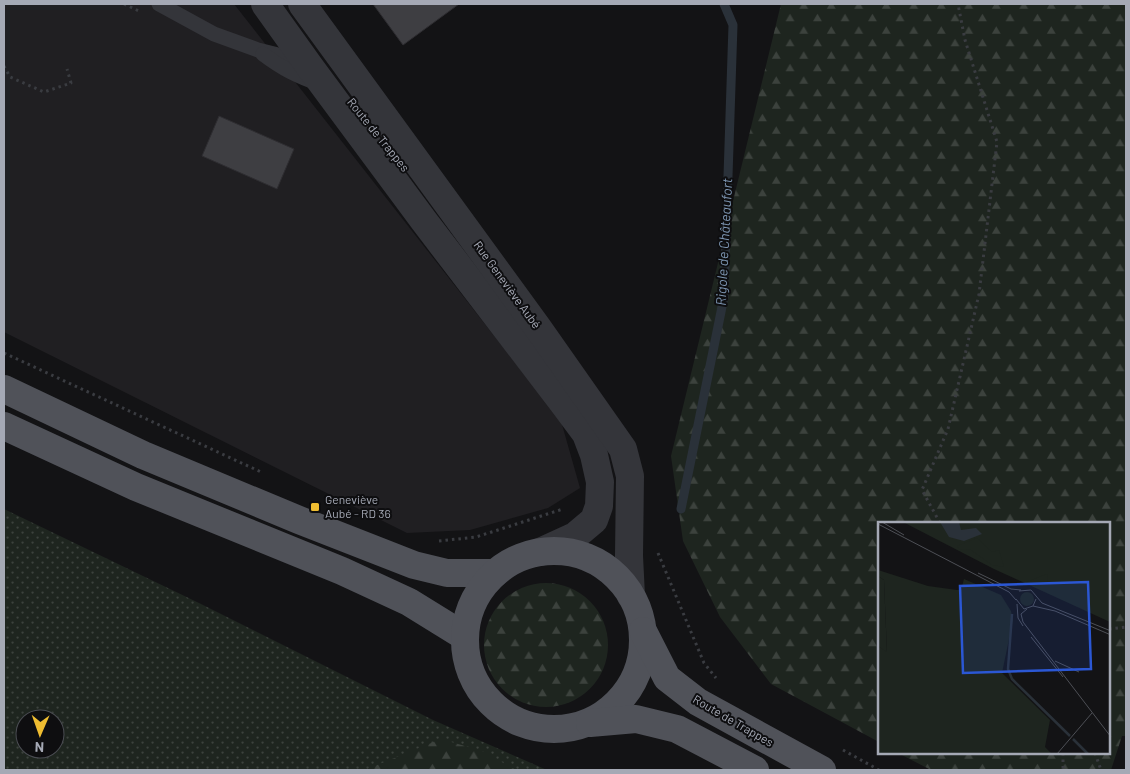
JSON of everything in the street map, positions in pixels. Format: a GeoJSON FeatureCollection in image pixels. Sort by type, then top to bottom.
{"type":"FeatureCollection","features":[{"type":"Feature","properties":{"kind":"main road"},"geometry":{"type":"LineString","coordinates":[[4,389],[143,455],[299,520],[414,565],[447,573],[495,573]]}},
{"type":"Feature","properties":{"kind":"main road"},"geometry":{"type":"LineString","coordinates":[[4,426],[136,487],[333,568],[409,602],[464,636]]}},
{"type":"Feature","properties":{"kind":"main road"},"geometry":{"type":"LineString","coordinates":[[588,723],[612,708],[630,686],[641,660],[642,631],[635,602],[614,575],[592,560],[567,552],[540,552],[516,560],[495,573],[479,592],[469,613],[464,636],[468,666],[476,684],[502,714],[529,726],[559,730],[588,723],[636,719],[677,729],[755,770]]}},
{"type":"Feature","properties":{"kind":"main road","name":"Route de Trappes"},"geometry":{"type":"LineString","coordinates":[[642,631],[667,678],[698,702],[822,770]]}},
{"type":"Feature","properties":{"kind":"street","name":"Rue Geneviève Aubé"},"geometry":{"type":"LineString","coordinates":[[265,4],[282,45],[317,77],[586,434],[594,455],[600,482],[599,506],[594,520]]}},
{"type":"Feature","properties":{"kind":"street","name":"Rue Geneviève Aubé"},"geometry":{"type":"LineString","coordinates":[[302,4],[447,202],[623,449],[630,476],[629,556],[631,596]]}},
{"type":"Feature","properties":{"kind":"street","name":"Route de Trappes"},"geometry":{"type":"LineString","coordinates":[[317,77],[333,80],[407,173],[447,202]]}},
{"type":"Feature","properties":{"kind":"street"},"geometry":{"type":"LineString","coordinates":[[540,552],[575,536],[594,520]]}},
{"type":"Feature","properties":{"kind":"lane"},"geometry":{"type":"LineString","coordinates":[[159,4],[214,34],[258,50],[279,66],[298,76],[317,77]]}},
{"type":"Feature","properties":{"kind":"lane"},"geometry":{"type":"LineString","coordinates":[[258,50],[282,45]]}},
{"type":"Feature","properties":{"kind":"path"},"geometry":{"type":"LineString","coordinates":[[939,522],[922,490],[948,429],[979,294],[997,142],[965,40],[958,4]]}},
{"type":"Feature","properties":{"kind":"path"},"geometry":{"type":"LineString","coordinates":[[4,66],[10,77],[44,92],[71,83],[67,68]]}},
{"type":"Feature","properties":{"kind":"path"},"geometry":{"type":"LineString","coordinates":[[4,353],[267,474]]}},
{"type":"Feature","properties":{"kind":"path"},"geometry":{"type":"LineString","coordinates":[[432,541],[476,537],[570,506],[594,520]]}},
{"type":"Feature","properties":{"kind":"path"},"geometry":{"type":"LineString","coordinates":[[630,533],[654,545],[662,560],[704,663],[718,681]]}},
{"type":"Feature","properties":{"kind":"path"},"geometry":{"type":"LineString","coordinates":[[1110,629],[1126,627]]}},
{"type":"Feature","properties":{"kind":"path"},"geometry":{"type":"LineString","coordinates":[[837,747],[879,770]]}},
{"type":"Feature","properties":{"kind":"path"},"geometry":{"type":"LineString","coordinates":[[1063,754],[1063,770]]}},
{"type":"Feature","properties":{"kind":"path"},"geometry":{"type":"LineString","coordinates":[[1095,754],[1101,770]]}},
{"type":"Feature","properties":{"kind":"shaded area"},"geometry":{"type":"Polygon","coordinates":[[[4,4],[234,4],[561,421],[580,488],[548,508],[470,530],[407,533],[4,332],[4,4]]]}},
{"type":"Feature","properties":{"kind":"green space"},"geometry":{"type":"Polygon","coordinates":[[[781,4],[1126,4],[1126,736],[1122,736],[1111,770],[931,770],[900,754],[1110,754],[1110,522],[878,522],[878,741],[771,684],[720,617],[683,541],[671,456],[781,4]]]}},
{"type":"Feature","properties":{"kind":"green space"},"geometry":{"type":"Polygon","coordinates":[[[4,509],[199,603],[433,720],[547,770],[4,770],[4,509]]]}},
{"type":"Feature","properties":{"kind":"green space"},"geometry":{"type":"Polygon","coordinates":[[[546,583],[570,588],[590,601],[603,621],[608,645],[603,669],[590,689],[570,702],[546,707],[522,702],[502,689],[489,669],[484,645],[489,621],[502,601],[522,588],[546,583]]]}},
{"type":"Feature","properties":{"kind":"green space"},"geometry":{"type":"Polygon","coordinates":[[[441,739],[482,751],[516,770],[365,770],[441,739]]]}},
{"type":"Feature","properties":{"kind":"building"},"geometry":{"type":"Polygon","coordinates":[[[373,4],[459,4],[403,45],[373,4]]]}},
{"type":"Feature","properties":{"kind":"building"},"geometry":{"type":"Polygon","coordinates":[[[219,116],[294,149],[277,189],[202,156],[219,116]]]}},
{"type":"Feature","properties":{"kind":"waterway","name":"Rigole de Châteaufort"},"geometry":{"type":"LineString","coordinates":[[681,509],[724,297],[733,25],[724,4]]}},
{"type":"Feature","properties":{"kind":"place","name":"Geneviève Aubé - RD 36"},"geometry":{"type":"Point","coordinates":[315,507]}}]}
